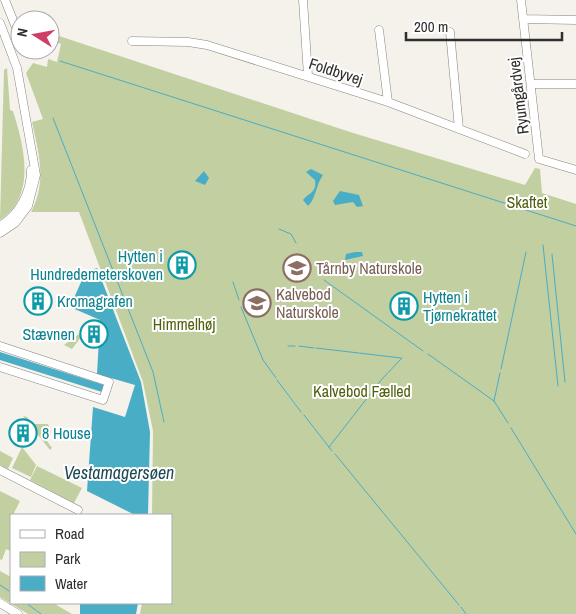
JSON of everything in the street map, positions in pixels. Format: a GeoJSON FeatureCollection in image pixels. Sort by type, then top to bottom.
{"type":"FeatureCollection","features":[{"type":"Feature","properties":{"kind":"street"},"geometry":{"type":"LineString","coordinates":[[304,0],[308,76]]}},
{"type":"Feature","properties":{"kind":"street","name":"Ryumgårdvej"},"geometry":{"type":"LineString","coordinates":[[521,0],[539,159],[576,170]]}},
{"type":"Feature","properties":{"kind":"street"},"geometry":{"type":"LineString","coordinates":[[523,19],[576,20]]}},
{"type":"Feature","properties":{"kind":"street"},"geometry":{"type":"LineString","coordinates":[[0,23],[14,67],[35,164],[35,186],[30,200],[22,215],[0,233]]}},
{"type":"Feature","properties":{"kind":"street"},"geometry":{"type":"LineString","coordinates":[[379,30],[388,102]]}},
{"type":"Feature","properties":{"kind":"street"},"geometry":{"type":"LineString","coordinates":[[450,32],[459,129]]}},
{"type":"Feature","properties":{"kind":"street","name":"Foldbyvej"},"geometry":{"type":"LineString","coordinates":[[132,41],[188,42],[207,45],[388,102],[525,154]]}},
{"type":"Feature","properties":{"kind":"street"},"geometry":{"type":"LineString","coordinates":[[0,226],[10,218],[22,203],[27,194],[31,174],[14,67]]}},
{"type":"Feature","properties":{"kind":"street"},"geometry":{"type":"LineString","coordinates":[[531,84],[576,84]]}},
{"type":"Feature","properties":{"kind":"street"},"geometry":{"type":"LineString","coordinates":[[0,346],[109,382],[103,400],[0,367]]}},
{"type":"Feature","properties":{"kind":"street"},"geometry":{"type":"LineString","coordinates":[[0,470],[78,510]]}},
{"type":"Feature","properties":{"kind":"street"},"geometry":{"type":"LineString","coordinates":[[0,603],[18,614]]}},
{"type":"Feature","properties":{"kind":"green space","name":"Kalvebod Fælled"},"geometry":{"type":"Polygon","coordinates":[[[60,36],[350,132],[525,185],[535,168],[540,169],[542,193],[576,204],[576,614],[140,614],[142,604],[172,604],[172,514],[152,514],[153,431],[143,382],[79,212],[31,212],[39,190],[40,179],[39,157],[32,122],[43,119],[26,73],[33,63],[47,67],[48,60],[57,62],[60,60],[60,36]]]}},
{"type":"Feature","properties":{"kind":"green space"},"geometry":{"type":"Polygon","coordinates":[[[7,68],[10,110],[13,111],[21,139],[24,170],[19,198],[12,210],[0,220],[4,70],[7,68]]]}},
{"type":"Feature","properties":{"kind":"green space"},"geometry":{"type":"Polygon","coordinates":[[[79,334],[81,337],[72,349],[64,345],[79,334]]]}},
{"type":"Feature","properties":{"kind":"green space"},"geometry":{"type":"Polygon","coordinates":[[[23,416],[27,417],[32,424],[48,424],[51,432],[44,437],[52,448],[50,450],[23,416]]]}},
{"type":"Feature","properties":{"kind":"green space"},"geometry":{"type":"Polygon","coordinates":[[[22,447],[36,465],[31,477],[12,468],[22,447]]]}},
{"type":"Feature","properties":{"kind":"green space"},"geometry":{"type":"Polygon","coordinates":[[[0,451],[13,458],[8,469],[0,465],[0,451]]]}},
{"type":"Feature","properties":{"kind":"green space"},"geometry":{"type":"Polygon","coordinates":[[[37,466],[82,488],[74,503],[30,480],[37,466]]]}},
{"type":"Feature","properties":{"kind":"green space"},"geometry":{"type":"Polygon","coordinates":[[[0,491],[20,501],[14,514],[10,514],[10,551],[6,549],[2,560],[0,559],[0,491]]]}},
{"type":"Feature","properties":{"kind":"green space"},"geometry":{"type":"Polygon","coordinates":[[[0,571],[10,576],[10,603],[0,597],[0,571]]]}},
{"type":"Feature","properties":{"kind":"green space"},"geometry":{"type":"Polygon","coordinates":[[[12,604],[55,604],[72,614],[28,614],[12,604]]]}},
{"type":"Feature","properties":{"kind":"water"},"geometry":{"type":"Polygon","coordinates":[[[311,169],[323,175],[308,206],[303,200],[315,187],[315,180],[306,172],[311,169]]]}},
{"type":"Feature","properties":{"kind":"water"},"geometry":{"type":"Polygon","coordinates":[[[204,171],[209,178],[205,185],[195,181],[204,171]]]}},
{"type":"Feature","properties":{"kind":"water"},"geometry":{"type":"Polygon","coordinates":[[[340,191],[359,195],[363,206],[357,207],[353,202],[335,205],[333,201],[340,191]]]}},
{"type":"Feature","properties":{"kind":"water"},"geometry":{"type":"Polygon","coordinates":[[[362,252],[363,256],[345,260],[346,254],[362,252]]]}},
{"type":"Feature","properties":{"kind":"water","name":"Vestamagersøen"},"geometry":{"type":"Polygon","coordinates":[[[97,268],[141,382],[150,432],[148,514],[133,514],[87,491],[93,407],[125,417],[135,385],[97,374],[100,320],[70,307],[85,273],[97,268]]]}},
{"type":"Feature","properties":{"kind":"water"},"geometry":{"type":"Polygon","coordinates":[[[0,352],[104,385],[102,392],[0,360],[0,352]]]}},
{"type":"Feature","properties":{"kind":"water"},"geometry":{"type":"Polygon","coordinates":[[[80,604],[138,604],[136,614],[80,614],[80,604]]]}},
{"type":"Feature","properties":{"kind":"waterway"},"geometry":{"type":"LineString","coordinates":[[60,61],[576,226]]}},
{"type":"Feature","properties":{"kind":"waterway"},"geometry":{"type":"LineString","coordinates":[[53,118],[153,372],[164,422]]}},
{"type":"Feature","properties":{"kind":"waterway"},"geometry":{"type":"LineString","coordinates":[[279,229],[291,234],[296,243]]}},
{"type":"Feature","properties":{"kind":"waterway"},"geometry":{"type":"LineString","coordinates":[[543,245],[558,386]]}},
{"type":"Feature","properties":{"kind":"waterway"},"geometry":{"type":"LineString","coordinates":[[501,369],[526,252]]}},
{"type":"Feature","properties":{"kind":"waterway"},"geometry":{"type":"LineString","coordinates":[[552,254],[565,382]]}},
{"type":"Feature","properties":{"kind":"waterway"},"geometry":{"type":"LineString","coordinates":[[324,280],[423,351]]}},
{"type":"Feature","properties":{"kind":"waterway"},"geometry":{"type":"LineString","coordinates":[[233,282],[239,300]]}},
{"type":"Feature","properties":{"kind":"waterway"},"geometry":{"type":"LineString","coordinates":[[241,307],[263,360],[276,378]]}},
{"type":"Feature","properties":{"kind":"waterway"},"geometry":{"type":"LineString","coordinates":[[288,346],[295,346]]}},
{"type":"Feature","properties":{"kind":"waterway"},"geometry":{"type":"LineString","coordinates":[[299,346],[314,348]]}},
{"type":"Feature","properties":{"kind":"waterway"},"geometry":{"type":"LineString","coordinates":[[316,348],[401,358]]}},
{"type":"Feature","properties":{"kind":"waterway"},"geometry":{"type":"LineString","coordinates":[[428,354],[494,401],[508,423]]}},
{"type":"Feature","properties":{"kind":"waterway"},"geometry":{"type":"LineString","coordinates":[[329,447],[382,379],[402,358]]}},
{"type":"Feature","properties":{"kind":"waterway"},"geometry":{"type":"LineString","coordinates":[[494,401],[500,373]]}},
{"type":"Feature","properties":{"kind":"waterway"},"geometry":{"type":"LineString","coordinates":[[277,380],[301,412]]}},
{"type":"Feature","properties":{"kind":"waterway"},"geometry":{"type":"LineString","coordinates":[[304,415],[332,451]]}},
{"type":"Feature","properties":{"kind":"waterway"},"geometry":{"type":"LineString","coordinates":[[511,428],[576,534]]}},
{"type":"Feature","properties":{"kind":"waterway"},"geometry":{"type":"LineString","coordinates":[[335,454],[459,605]]}},
{"type":"Feature","properties":{"kind":"waterway"},"geometry":{"type":"LineString","coordinates":[[0,585],[9,591]]}},
{"type":"Feature","properties":{"kind":"waterway"},"geometry":{"type":"LineString","coordinates":[[27,604],[41,614]]}},
{"type":"Feature","properties":{"kind":"waterway"},"geometry":{"type":"LineString","coordinates":[[461,607],[466,614]]}},
{"type":"Feature","properties":{"kind":"place","name":"Hytten i Hundredemeterskoven"},"geometry":{"type":"Point","coordinates":[182,265]}},
{"type":"Feature","properties":{"kind":"place","name":"Tårnby Naturskole"},"geometry":{"type":"Point","coordinates":[297,268]}},
{"type":"Feature","properties":{"kind":"place","name":"Kromagrafen"},"geometry":{"type":"Point","coordinates":[38,301]}},
{"type":"Feature","properties":{"kind":"place","name":"Kalvebod Naturskole"},"geometry":{"type":"Point","coordinates":[257,303]}},
{"type":"Feature","properties":{"kind":"place","name":"Hytten i Tjørnekrattet"},"geometry":{"type":"Point","coordinates":[404,306]}},
{"type":"Feature","properties":{"kind":"place","name":"Stævnen"},"geometry":{"type":"Point","coordinates":[94,334]}},
{"type":"Feature","properties":{"kind":"place","name":"8 House"},"geometry":{"type":"Point","coordinates":[23,433]}},
{"type":"Feature","properties":{"kind":"park label","name":"Skaftet"},"geometry":{"type":"Point","coordinates":[527,202]}},
{"type":"Feature","properties":{"kind":"park label","name":"Himmelhøj"},"geometry":{"type":"Point","coordinates":[184,324]}}]}
